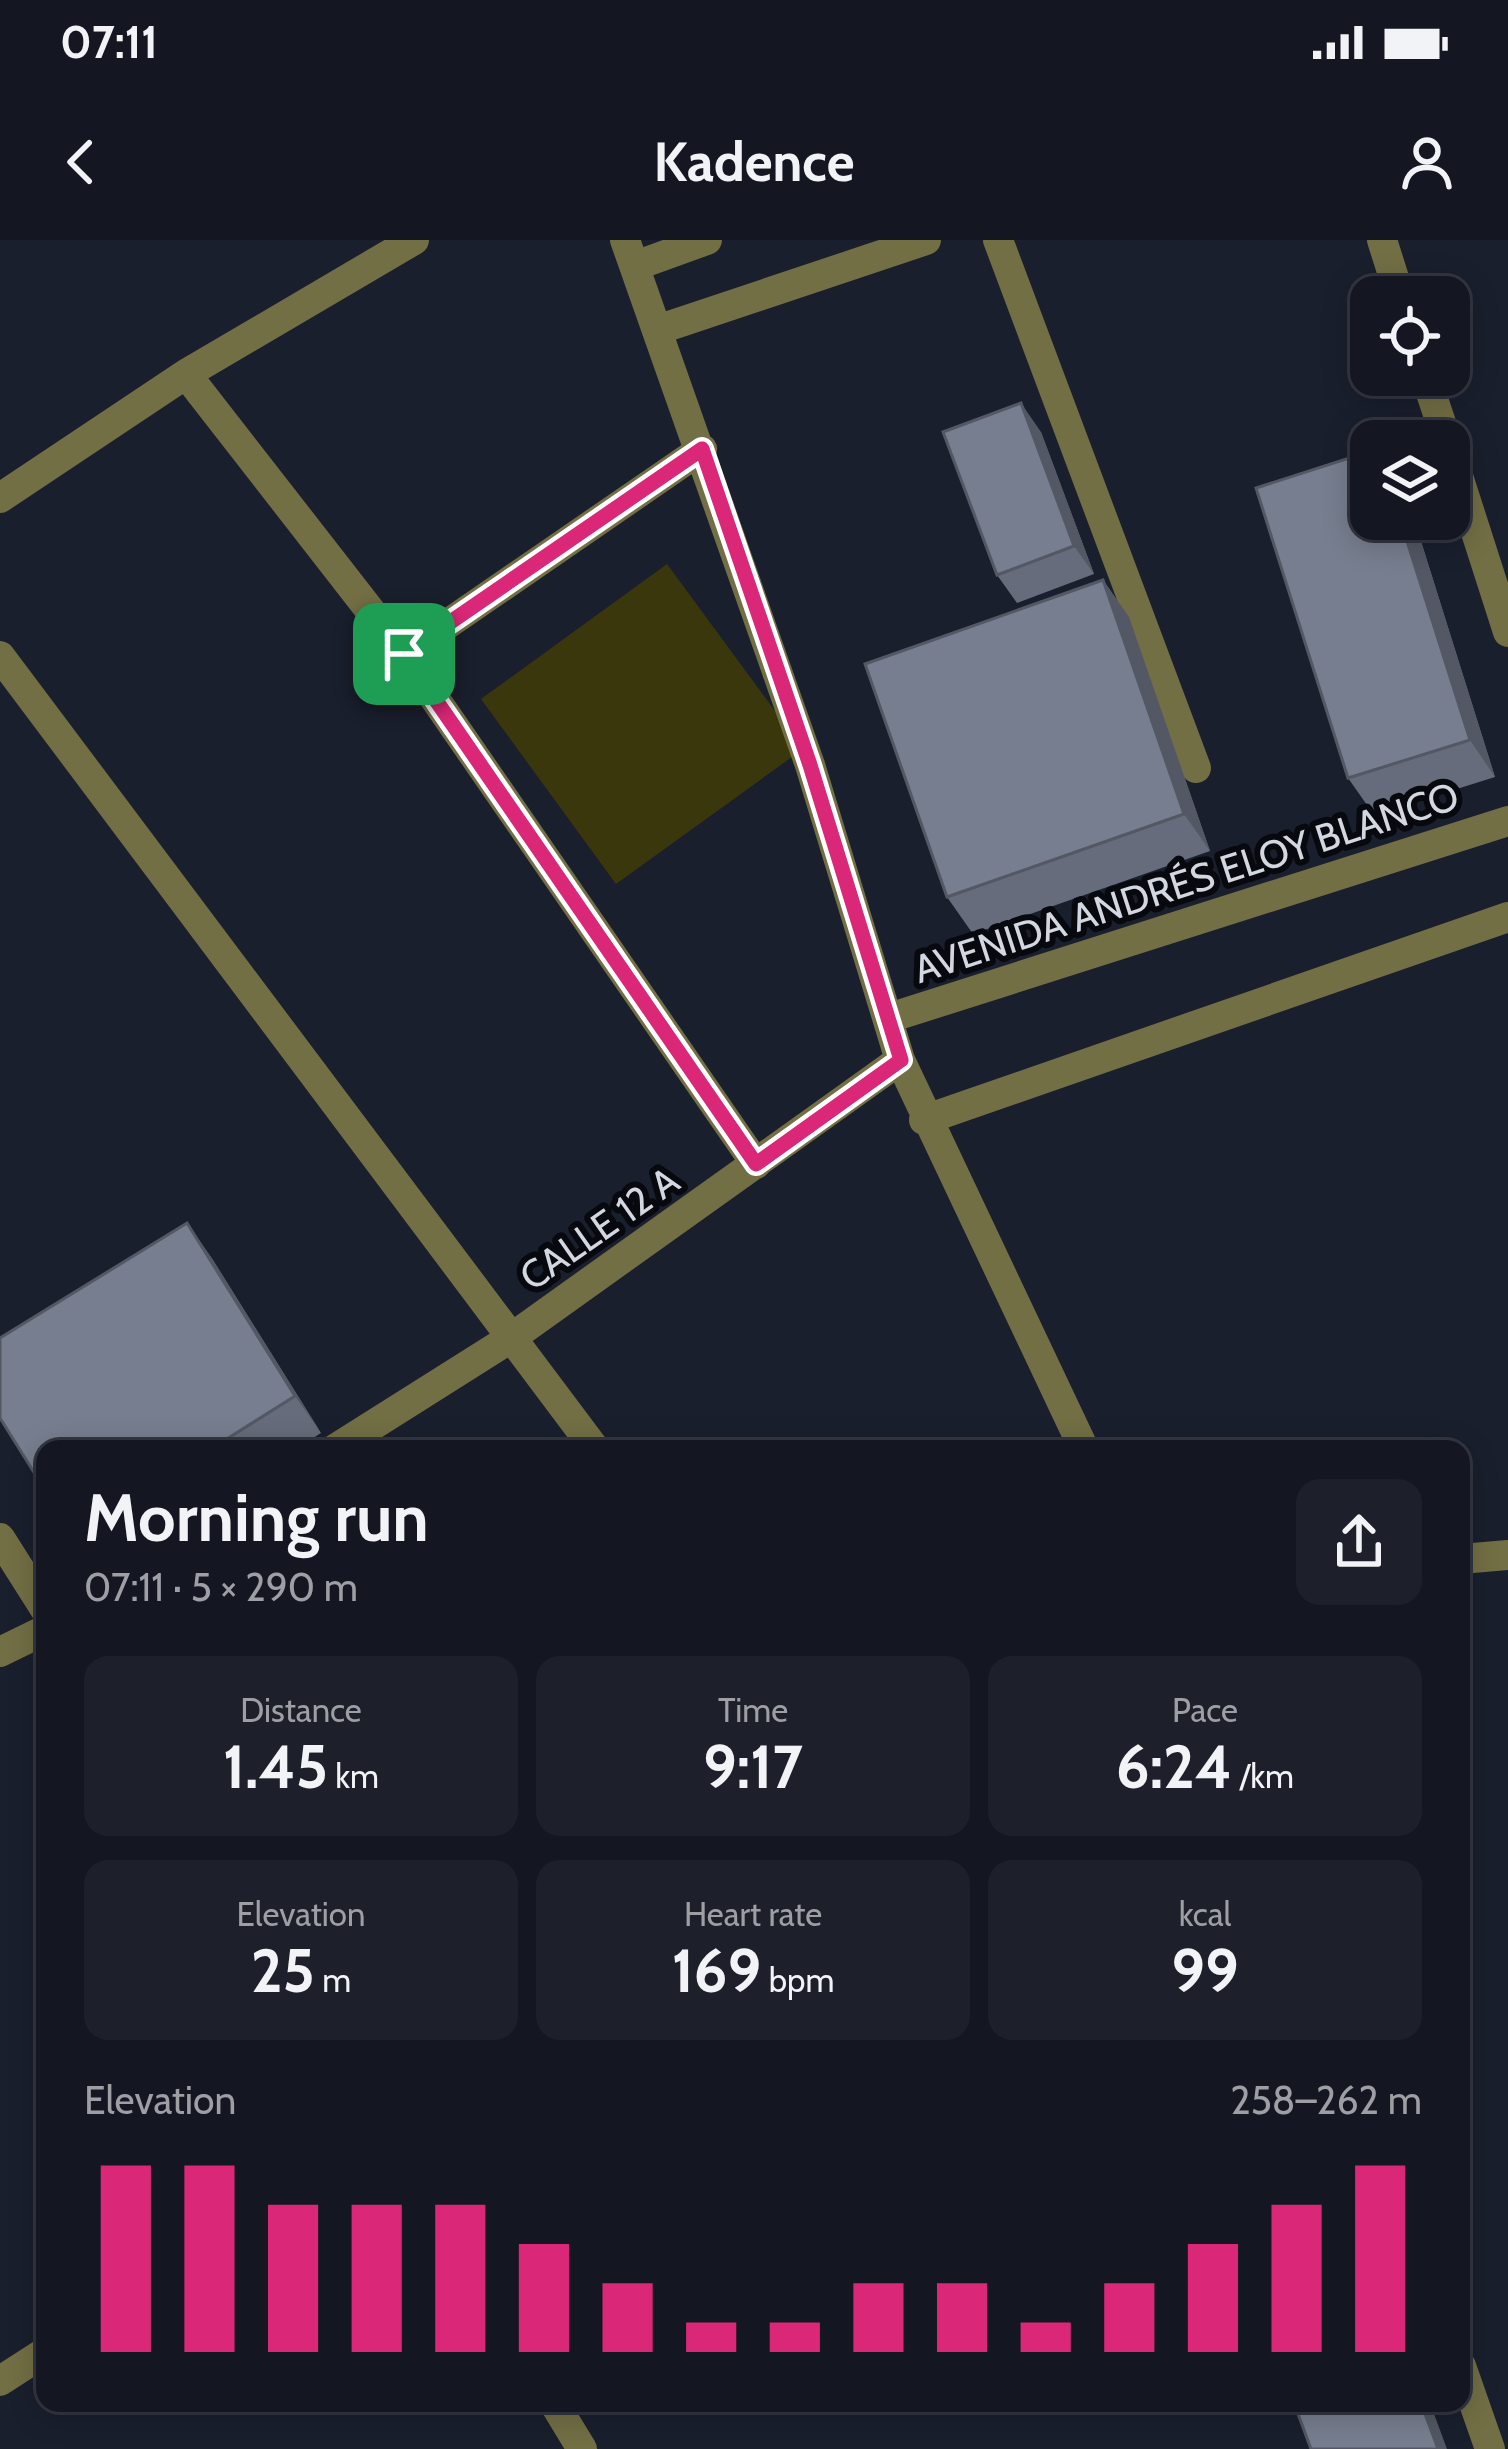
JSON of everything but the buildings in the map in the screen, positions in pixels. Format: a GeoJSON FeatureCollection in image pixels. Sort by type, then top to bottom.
{"type":"FeatureCollection","features":[{"type":"Feature","properties":{"kind":"street"},"geometry":{"type":"LineString","coordinates":[[0,498],[186,374],[414,240]]}},
{"type":"Feature","properties":{"kind":"street"},"geometry":{"type":"LineString","coordinates":[[707,240],[630,253],[702,449],[901,1060],[924,1120],[1080,1440]]}},
{"type":"Feature","properties":{"kind":"street"},"geometry":{"type":"LineString","coordinates":[[657,330],[926,240]]}},
{"type":"Feature","properties":{"kind":"street"},"geometry":{"type":"LineString","coordinates":[[998,240],[1196,768]]}},
{"type":"Feature","properties":{"kind":"street"},"geometry":{"type":"LineString","coordinates":[[1382,240],[1393,276]]}},
{"type":"Feature","properties":{"kind":"street"},"geometry":{"type":"LineString","coordinates":[[186,374],[404,654],[756,1164]]}},
{"type":"Feature","properties":{"kind":"street"},"geometry":{"type":"LineString","coordinates":[[404,654],[702,449]]}},
{"type":"Feature","properties":{"kind":"street"},"geometry":{"type":"LineString","coordinates":[[1470,514],[1508,632]]}},
{"type":"Feature","properties":{"kind":"street"},"geometry":{"type":"LineString","coordinates":[[0,656],[588,1440]]}},
{"type":"Feature","properties":{"kind":"street","name":"AVENIDA ANDRÉS ELOY BLANCO"},"geometry":{"type":"LineString","coordinates":[[889,1018],[1508,821]]}},
{"type":"Feature","properties":{"kind":"street"},"geometry":{"type":"LineString","coordinates":[[924,1120],[1508,917]]}},
{"type":"Feature","properties":{"kind":"street","name":"CALLE 12 A"},"geometry":{"type":"LineString","coordinates":[[349,1440],[511,1338],[901,1060]]}},
{"type":"Feature","properties":{"kind":"street"},"geometry":{"type":"LineString","coordinates":[[0,1538],[36,1595]]}},
{"type":"Feature","properties":{"kind":"street"},"geometry":{"type":"LineString","coordinates":[[1470,1558],[1508,1555]]}},
{"type":"Feature","properties":{"kind":"street"},"geometry":{"type":"LineString","coordinates":[[0,1652],[36,1634]]}},
{"type":"Feature","properties":{"kind":"street"},"geometry":{"type":"LineString","coordinates":[[0,2381],[36,2359]]}},
{"type":"Feature","properties":{"kind":"street"},"geometry":{"type":"LineString","coordinates":[[1470,2392],[1490,2449]]}},
{"type":"Feature","properties":{"kind":"street"},"geometry":{"type":"LineString","coordinates":[[559,2412],[582,2449]]}},
{"type":"Feature","properties":{"kind":"shaded area"},"geometry":{"type":"Polygon","coordinates":[[[667,564],[803,749],[616,884],[481,699],[667,564]]]}},
{"type":"Feature","properties":{"kind":"route"},"geometry":{"type":"LineString","coordinates":[[702,449],[810,765],[901,1060],[756,1164],[404,654],[702,449]]}}]}
